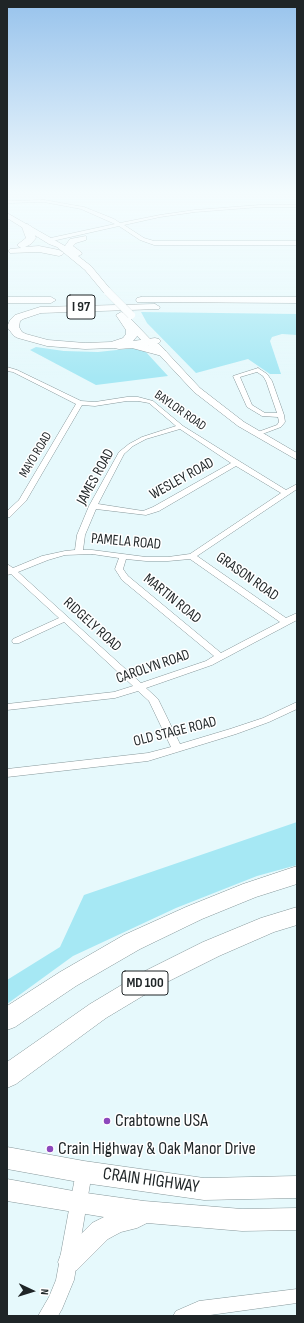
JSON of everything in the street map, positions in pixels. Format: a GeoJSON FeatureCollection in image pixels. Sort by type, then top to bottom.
{"type":"FeatureCollection","features":[{"type":"Feature","properties":{"kind":"highway"},"geometry":{"type":"LineString","coordinates":[[7,296],[59,298]]}},
{"type":"Feature","properties":{"kind":"highway"},"geometry":{"type":"LineString","coordinates":[[75,298],[154,304]]}},
{"type":"Feature","properties":{"kind":"highway","name":"I 97"},"geometry":{"type":"LineString","coordinates":[[7,307],[297,299]]}},
{"type":"Feature","properties":{"kind":"highway","name":"I 97"},"geometry":{"type":"LineString","coordinates":[[7,300],[297,307]]}},
{"type":"Feature","properties":{"kind":"highway"},"geometry":{"type":"LineString","coordinates":[[153,343],[85,346],[47,343],[18,334],[14,330],[13,324],[19,317],[40,310],[154,304]]}},
{"type":"Feature","properties":{"kind":"highway"},"geometry":{"type":"LineString","coordinates":[[121,345],[130,337],[132,333],[126,315]]}},
{"type":"Feature","properties":{"kind":"highway"},"geometry":{"type":"LineString","coordinates":[[7,334],[33,343],[56,347],[86,349],[121,345],[138,346],[153,343]]}},
{"type":"Feature","properties":{"kind":"highway","name":"MD 100"},"geometry":{"type":"LineString","coordinates":[[7,1019],[68,979],[132,942],[194,913],[250,890],[297,875]]}},
{"type":"Feature","properties":{"kind":"highway","name":"MD 100"},"geometry":{"type":"LineString","coordinates":[[7,1076],[98,1011],[153,978],[212,949],[269,925],[297,916]]}},
{"type":"Feature","properties":{"kind":"main road"},"geometry":{"type":"LineString","coordinates":[[61,255],[77,270]]}},
{"type":"Feature","properties":{"kind":"main road"},"geometry":{"type":"LineString","coordinates":[[73,255],[88,268],[126,315]]}},
{"type":"Feature","properties":{"kind":"main road"},"geometry":{"type":"LineString","coordinates":[[79,255],[84,259],[88,268]]}},
{"type":"Feature","properties":{"kind":"main road"},"geometry":{"type":"LineString","coordinates":[[88,281],[126,315],[197,390],[236,420],[297,457]]}},
{"type":"Feature","properties":{"kind":"main road","name":"CRAIN HIGHWAY"},"geometry":{"type":"LineString","coordinates":[[7,1158],[84,1172],[204,1189],[297,1187]]}},
{"type":"Feature","properties":{"kind":"main road","name":"CRAIN HIGHWAY"},"geometry":{"type":"LineString","coordinates":[[7,1190],[79,1203],[144,1212],[242,1220],[297,1219]]}},
{"type":"Feature","properties":{"kind":"main road"},"geometry":{"type":"LineString","coordinates":[[69,1262],[100,1231],[118,1222],[137,1217],[144,1212]]}},
{"type":"Feature","properties":{"kind":"street","name":"BAYLOR ROAD"},"geometry":{"type":"LineString","coordinates":[[7,369],[15,371],[80,403],[95,404],[127,399],[146,401],[155,405],[181,427],[236,463],[286,493]]}},
{"type":"Feature","properties":{"kind":"street"},"geometry":{"type":"LineString","coordinates":[[257,434],[279,426],[282,422],[281,415],[269,381],[265,375],[258,370],[235,377],[240,384],[247,403],[262,414],[281,415]]}},
{"type":"Feature","properties":{"kind":"street","name":"MAYO ROAD"},"geometry":{"type":"LineString","coordinates":[[7,515],[22,501],[80,403]]}},
{"type":"Feature","properties":{"kind":"street","name":"JAMES ROAD"},"geometry":{"type":"LineString","coordinates":[[79,551],[81,535],[93,506],[121,453],[131,445],[144,438],[181,427]]}},
{"type":"Feature","properties":{"kind":"street","name":"WESLEY ROAD"},"geometry":{"type":"LineString","coordinates":[[93,506],[143,513],[156,510],[236,463]]}},
{"type":"Feature","properties":{"kind":"street","name":"PAMELA ROAD"},"geometry":{"type":"LineString","coordinates":[[9,570],[65,552],[79,551],[123,557],[168,559],[192,556],[297,486]]}},
{"type":"Feature","properties":{"kind":"street","name":"GRASON ROAD"},"geometry":{"type":"LineString","coordinates":[[192,556],[286,622]]}},
{"type":"Feature","properties":{"kind":"street","name":"MARTIN ROAD"},"geometry":{"type":"LineString","coordinates":[[123,557],[119,569],[125,578],[221,657]]}},
{"type":"Feature","properties":{"kind":"street","name":"RIDGELY ROAD"},"geometry":{"type":"LineString","coordinates":[[9,570],[153,699],[177,749]]}},
{"type":"Feature","properties":{"kind":"street","name":"CAROLYN ROAD"},"geometry":{"type":"LineString","coordinates":[[7,707],[115,695],[209,663],[297,616]]}},
{"type":"Feature","properties":{"kind":"street"},"geometry":{"type":"LineString","coordinates":[[16,641],[64,619]]}},
{"type":"Feature","properties":{"kind":"street","name":"OLD STAGE ROAD"},"geometry":{"type":"LineString","coordinates":[[7,773],[148,756],[177,749],[260,722],[297,705]]}},
{"type":"Feature","properties":{"kind":"street"},"geometry":{"type":"LineString","coordinates":[[47,1316],[56,1303],[65,1280],[84,1172]]}},
{"type":"Feature","properties":{"kind":"street"},"geometry":{"type":"LineString","coordinates":[[181,1316],[199,1309],[297,1296]]}},
{"type":"Feature","properties":{"kind":"shaded area"},"geometry":{"type":"Polygon","coordinates":[[[141,312],[297,314],[297,335],[282,334],[272,337],[270,341],[281,374],[270,374],[248,359],[196,373],[147,323],[141,312]]]}},
{"type":"Feature","properties":{"kind":"shaded area"},"geometry":{"type":"Polygon","coordinates":[[[36,347],[64,351],[98,352],[135,348],[145,351],[168,376],[96,385],[30,350],[36,347]]]}},
{"type":"Feature","properties":{"kind":"shaded area"},"geometry":{"type":"Polygon","coordinates":[[[297,822],[297,865],[257,876],[176,908],[73,956],[7,1004],[7,980],[60,947],[84,895],[297,822]]]}},
{"type":"Feature","properties":{"kind":"place","name":"Crabtowne USA"},"geometry":{"type":"Point","coordinates":[107,1121]}},
{"type":"Feature","properties":{"kind":"place","name":"Crain Highway & Oak Manor Drive"},"geometry":{"type":"Point","coordinates":[50,1149]}}]}
